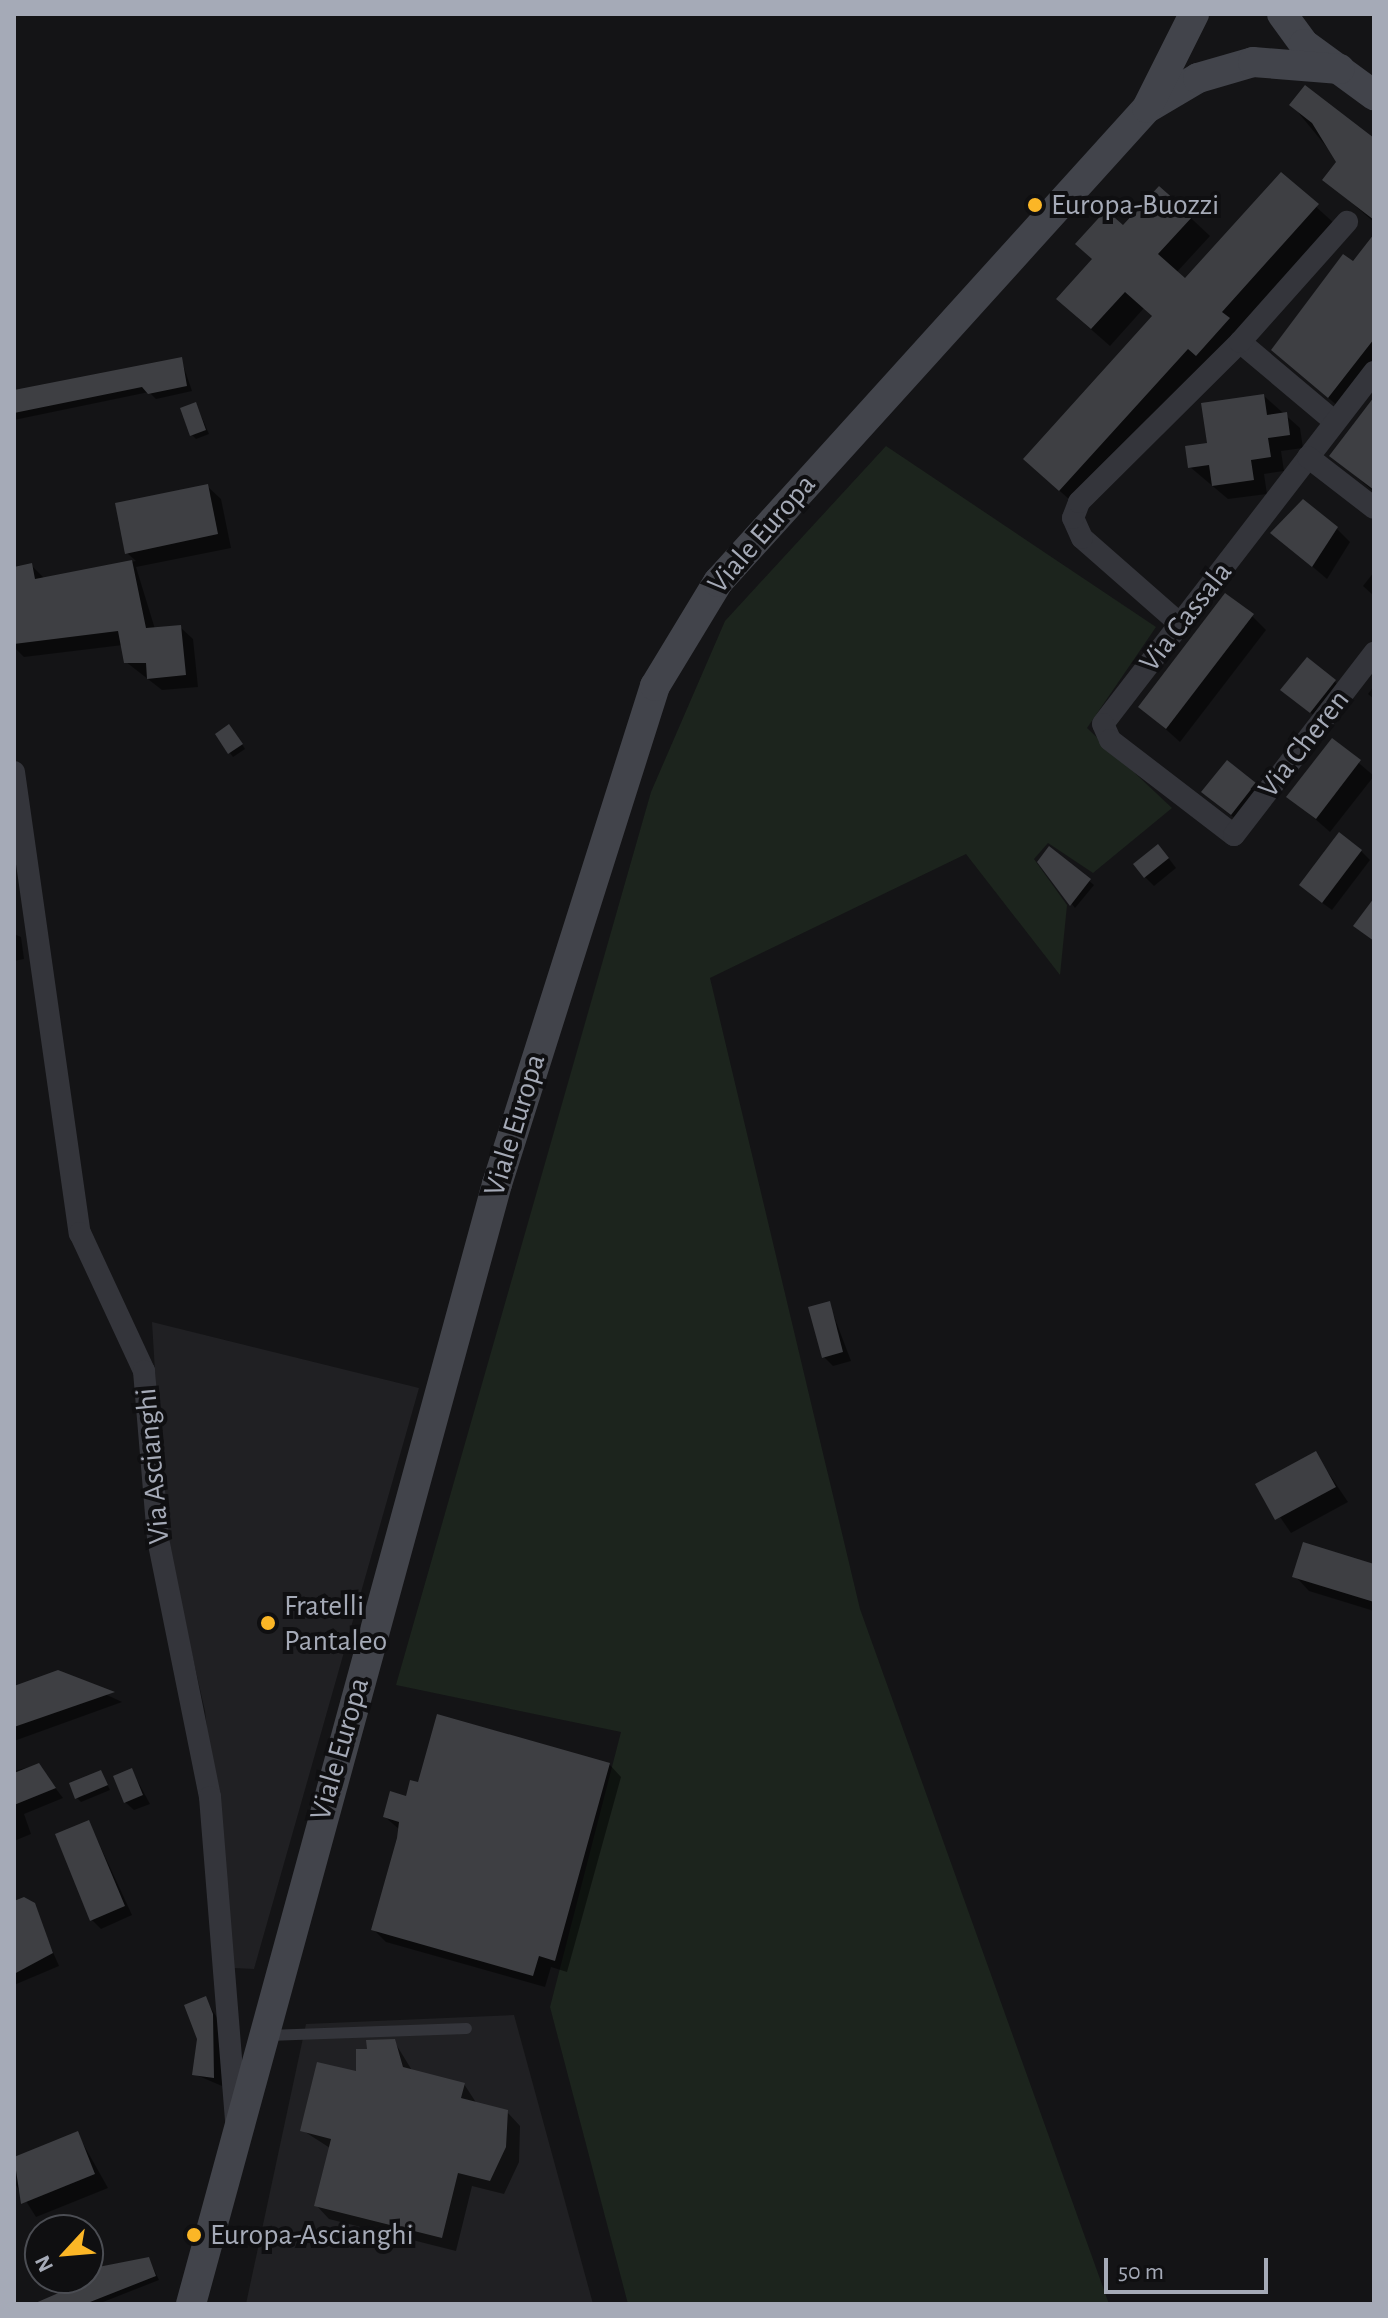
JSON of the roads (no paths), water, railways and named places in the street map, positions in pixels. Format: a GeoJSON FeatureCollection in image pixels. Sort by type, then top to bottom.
{"type":"FeatureCollection","features":[{"type":"Feature","properties":{"kind":"main road"},"geometry":{"type":"LineString","coordinates":[[1147,108],[1198,78],[1246,63],[1274,44],[1281,14]]}},
{"type":"Feature","properties":{"kind":"main road"},"geometry":{"type":"LineString","coordinates":[[1281,14],[1304,44],[1374,95]]}},
{"type":"Feature","properties":{"kind":"main road"},"geometry":{"type":"LineString","coordinates":[[1194,18],[1203,49],[1246,63],[1340,69]]}},
{"type":"Feature","properties":{"kind":"main road"},"geometry":{"type":"LineString","coordinates":[[1147,108],[1194,18]]}},
{"type":"Feature","properties":{"kind":"main road","name":"Viale Europa"},"geometry":{"type":"LineString","coordinates":[[191,2304],[260,2035],[497,1184],[655,686],[718,582],[1147,108]]}},
{"type":"Feature","properties":{"kind":"street"},"geometry":{"type":"LineString","coordinates":[[1180,624],[1082,538],[1073,518],[1079,502],[1240,342],[1347,222]]}},
{"type":"Feature","properties":{"kind":"street"},"geometry":{"type":"LineString","coordinates":[[1240,342],[1335,422]]}},
{"type":"Feature","properties":{"kind":"street","name":"Via Cassala"},"geometry":{"type":"LineString","coordinates":[[1234,835],[1110,740],[1103,724],[1374,372]]}},
{"type":"Feature","properties":{"kind":"street"},"geometry":{"type":"LineString","coordinates":[[1308,457],[1374,508]]}},
{"type":"Feature","properties":{"kind":"street","name":"Via Cheren"},"geometry":{"type":"LineString","coordinates":[[1234,835],[1374,653]]}},
{"type":"Feature","properties":{"kind":"street","name":"Via Ascianghi"},"geometry":{"type":"LineString","coordinates":[[14,772],[80,1233],[144,1371],[158,1539],[210,1797],[236,2125]]}},
{"type":"Feature","properties":{"kind":"lane"},"geometry":{"type":"LineString","coordinates":[[260,2035],[466,2028]]}},
{"type":"Feature","properties":{"kind":"place","name":"Europa-Buozzi"},"geometry":{"type":"Point","coordinates":[1035,205]}},
{"type":"Feature","properties":{"kind":"place","name":"Fratelli Pantaleo"},"geometry":{"type":"Point","coordinates":[268,1623]}},
{"type":"Feature","properties":{"kind":"place","name":"Europa-Ascianghi"},"geometry":{"type":"Point","coordinates":[194,2235]}}]}
